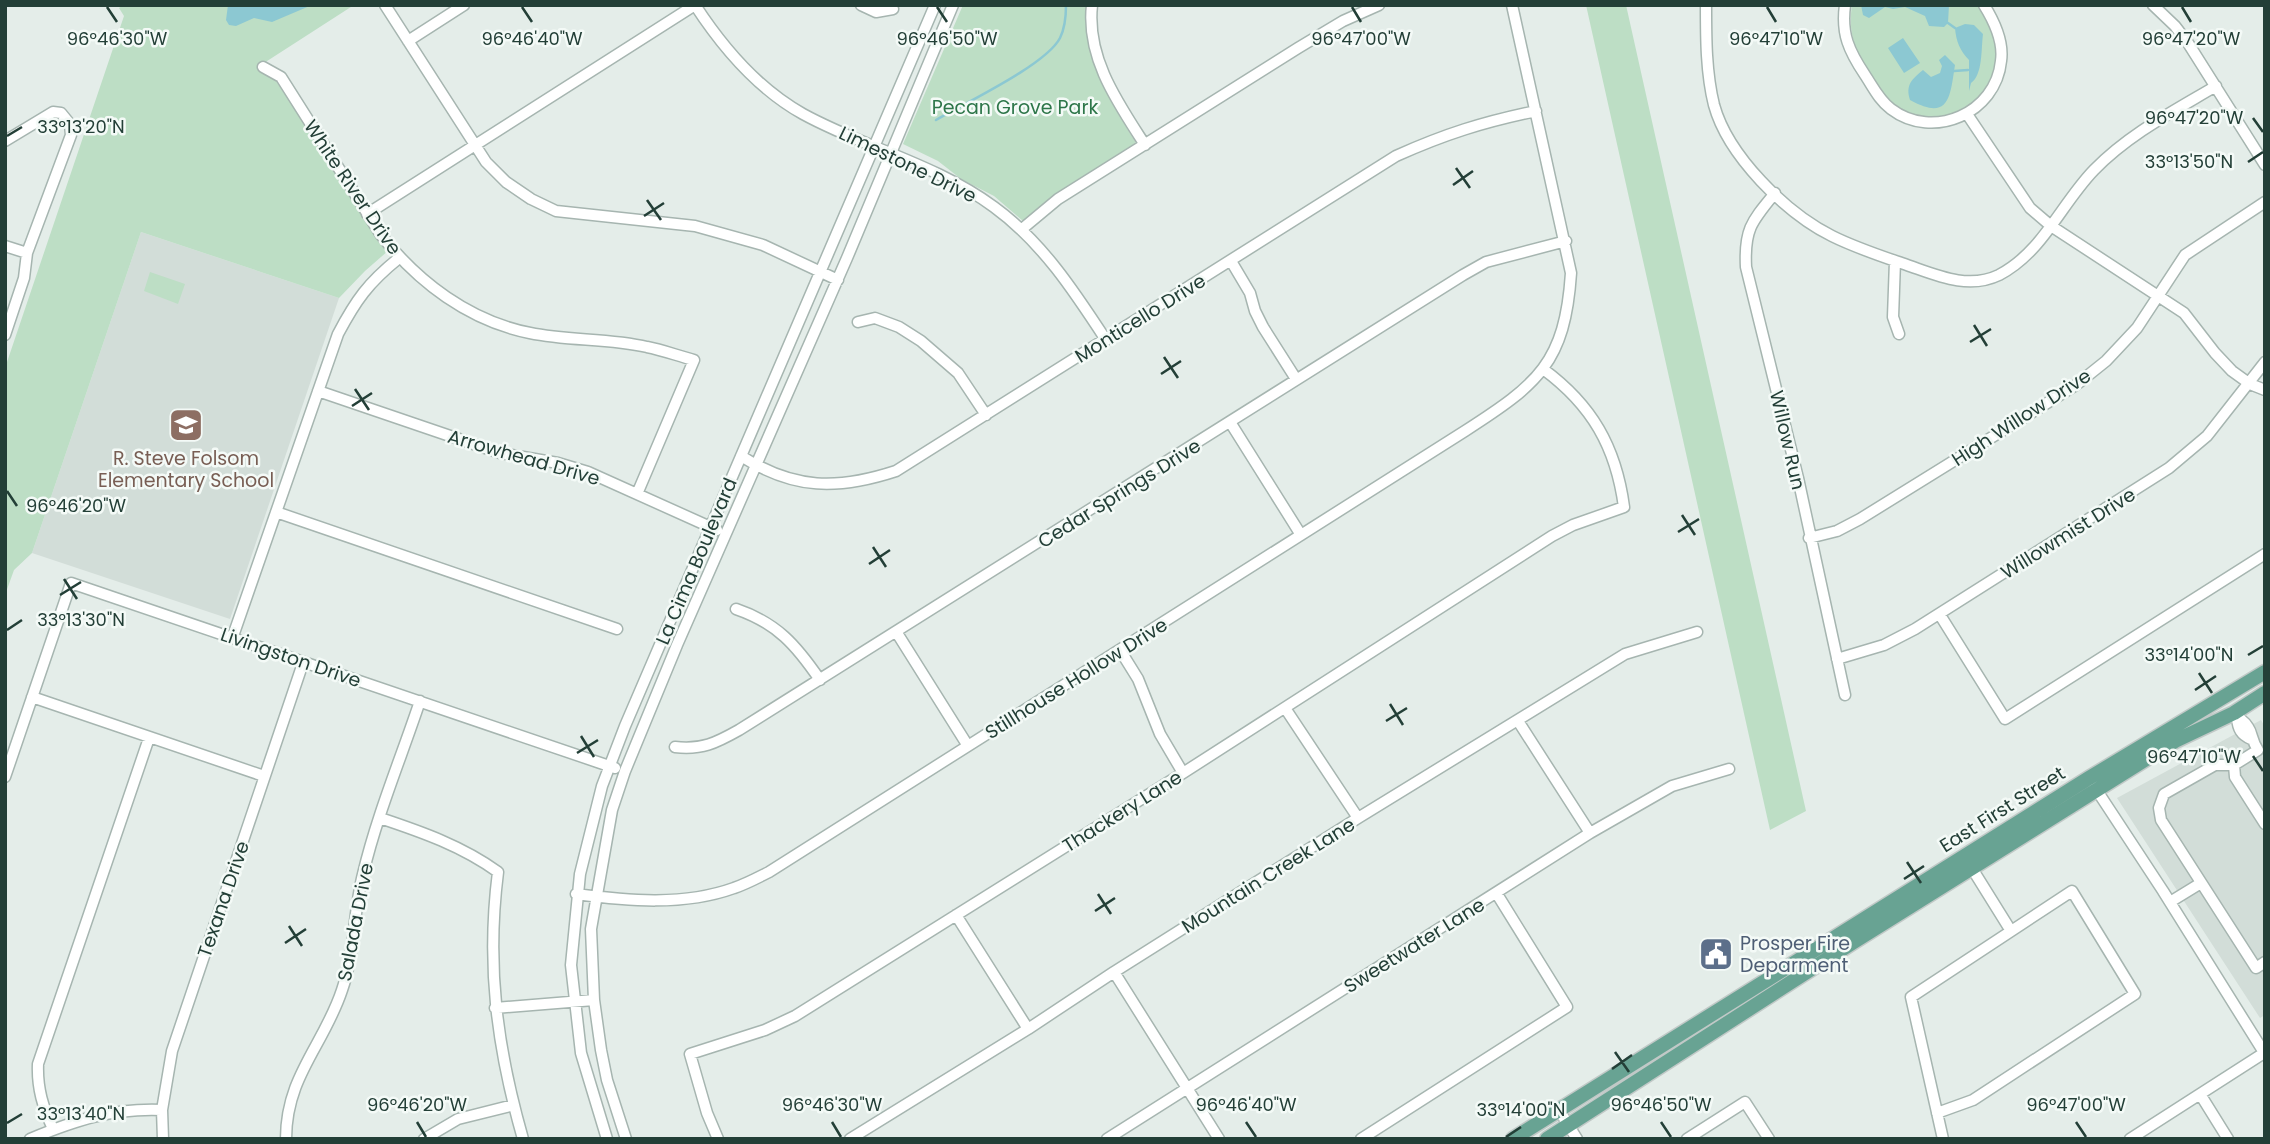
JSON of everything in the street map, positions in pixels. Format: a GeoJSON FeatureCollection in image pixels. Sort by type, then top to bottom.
{"type":"FeatureCollection","features":[{"type":"Feature","properties":{"kind":"main road","name":"East First Street"},"geometry":{"type":"LineString","coordinates":[[1552,1137],[1710,1036],[1756,997],[1851,935],[2093,784],[2265,672]]}},
{"type":"Feature","properties":{"kind":"main road","name":"East First Street"},"geometry":{"type":"LineString","coordinates":[[2093,784],[2175,741],[2236,716],[2265,693]]}},
{"type":"Feature","properties":{"kind":"main road"},"geometry":{"type":"LineString","coordinates":[[2224,698],[2236,716]]}},
{"type":"Feature","properties":{"kind":"main road","name":"East First Street"},"geometry":{"type":"LineString","coordinates":[[1513,1139],[1701,1022],[1756,997]]}},
{"type":"Feature","properties":{"kind":"main road"},"geometry":{"type":"LineString","coordinates":[[1701,1022],[1710,1036]]}},
{"type":"Feature","properties":{"kind":"street"},"geometry":{"type":"LineString","coordinates":[[385,5],[474,145],[506,182],[531,199],[556,211],[695,226],[763,245],[838,280]]}},
{"type":"Feature","properties":{"kind":"street"},"geometry":{"type":"LineString","coordinates":[[408,41],[464,5]]}},
{"type":"Feature","properties":{"kind":"street"},"geometry":{"type":"LineString","coordinates":[[368,214],[695,5]]}},
{"type":"Feature","properties":{"kind":"street","name":"Limestone Drive"},"geometry":{"type":"LineString","coordinates":[[695,5],[713,34],[737,61],[769,91],[802,114],[891,152],[969,190],[1022,229],[1060,272],[1106,340]]}},
{"type":"Feature","properties":{"kind":"street"},"geometry":{"type":"LineString","coordinates":[[861,5],[876,12],[893,9]]}},
{"type":"Feature","properties":{"kind":"street","name":"La Cima Boulevard"},"geometry":{"type":"LineString","coordinates":[[607,1139],[581,1053],[571,965],[576,894],[602,786],[935,5]]}},
{"type":"Feature","properties":{"kind":"street","name":"La Cima Boulevard"},"geometry":{"type":"LineString","coordinates":[[626,1139],[607,1080],[594,1000],[591,929],[612,810],[625,771],[755,466],[838,280],[953,5]]}},
{"type":"Feature","properties":{"kind":"street"},"geometry":{"type":"LineString","coordinates":[[1092,5],[1097,55],[1114,96],[1145,145]]}},
{"type":"Feature","properties":{"kind":"street"},"geometry":{"type":"LineString","coordinates":[[1022,229],[1058,199],[1343,21],[1379,5]]}},
{"type":"Feature","properties":{"kind":"street","name":"Stillhouse Hollow Drive"},"geometry":{"type":"LineString","coordinates":[[576,894],[653,901],[695,898],[734,888],[769,872],[1301,536],[1524,391],[1552,358],[1569,305],[1571,273],[1512,5]]}},
{"type":"Feature","properties":{"kind":"street"},"geometry":{"type":"LineString","coordinates":[[1706,5],[1706,41],[1715,107],[1738,154],[1775,193],[1830,236],[1864,251],[1952,280],[1976,282],[2013,267],[2038,244],[2070,197],[2111,152],[2216,86]]}},
{"type":"Feature","properties":{"kind":"street"},"geometry":{"type":"LineString","coordinates":[[1845,5],[1842,23],[1845,41],[1874,90],[1888,106],[1910,120],[1928,123],[1968,114],[1990,93],[1997,79],[2001,60],[2000,41],[1984,5]]}},
{"type":"Feature","properties":{"kind":"street"},"geometry":{"type":"LineString","coordinates":[[2154,5],[2182,35],[2265,165]]}},
{"type":"Feature","properties":{"kind":"street","name":"White River Drive"},"geometry":{"type":"LineString","coordinates":[[263,67],[281,77],[399,258],[435,289],[500,325],[529,333],[646,346],[694,360],[637,494]]}},
{"type":"Feature","properties":{"kind":"street","name":"Monticello Drive"},"geometry":{"type":"LineString","coordinates":[[741,456],[755,466],[780,477],[804,483],[825,485],[875,478],[896,471],[1396,156],[1441,136],[1485,121],[1536,111]]}},
{"type":"Feature","properties":{"kind":"street"},"geometry":{"type":"LineString","coordinates":[[5,141],[53,112],[61,113],[70,124],[71,135],[27,253],[23,278],[5,335]]}},
{"type":"Feature","properties":{"kind":"street"},"geometry":{"type":"LineString","coordinates":[[1968,114],[2029,208],[2051,226],[2184,313],[2232,371],[2249,384],[2265,390]]}},
{"type":"Feature","properties":{"kind":"street","name":"Willow Run"},"geometry":{"type":"LineString","coordinates":[[1775,193],[1748,230],[1745,246],[1746,267],[1798,478],[1845,695]]}},
{"type":"Feature","properties":{"kind":"street","name":"High Willow Drive"},"geometry":{"type":"LineString","coordinates":[[1809,538],[1837,531],[1860,519],[2076,384],[2106,361],[2137,328],[2185,255],[2265,202]]}},
{"type":"Feature","properties":{"kind":"street","name":"Cedar Springs Drive"},"geometry":{"type":"LineString","coordinates":[[675,747],[694,749],[720,740],[820,680],[1441,287],[1486,262],[1566,241]]}},
{"type":"Feature","properties":{"kind":"street"},"geometry":{"type":"LineString","coordinates":[[5,246],[27,253]]}},
{"type":"Feature","properties":{"kind":"street"},"geometry":{"type":"LineString","coordinates":[[233,636],[338,334],[356,300],[376,276],[399,258]]}},
{"type":"Feature","properties":{"kind":"street"},"geometry":{"type":"LineString","coordinates":[[1231,261],[1250,293],[1263,327],[1296,379]]}},
{"type":"Feature","properties":{"kind":"street"},"geometry":{"type":"LineString","coordinates":[[1895,261],[1893,317],[1899,334]]}},
{"type":"Feature","properties":{"kind":"street"},"geometry":{"type":"LineString","coordinates":[[858,322],[875,318],[899,327],[922,341],[958,373],[986,415]]}},
{"type":"Feature","properties":{"kind":"street","name":"Willowmist Drive"},"geometry":{"type":"LineString","coordinates":[[1837,659],[1884,645],[1940,615],[2169,468],[2207,436],[2265,362]]}},
{"type":"Feature","properties":{"kind":"street","name":"Thackery Lane"},"geometry":{"type":"LineString","coordinates":[[718,1139],[707,1114],[690,1054],[765,1030],[795,1016],[1183,773],[1552,536],[1573,525],[1624,507],[1615,462],[1603,435],[1576,396],[1543,369]]}},
{"type":"Feature","properties":{"kind":"street","name":"Arrowhead Drive"},"geometry":{"type":"LineString","coordinates":[[318,391],[500,453],[558,463],[588,472],[726,533]]}},
{"type":"Feature","properties":{"kind":"street"},"geometry":{"type":"LineString","coordinates":[[1230,422],[1301,536]]}},
{"type":"Feature","properties":{"kind":"street"},"geometry":{"type":"LineString","coordinates":[[276,512],[617,629]]}},
{"type":"Feature","properties":{"kind":"street"},"geometry":{"type":"LineString","coordinates":[[1940,615],[2005,719],[2265,554]]}},
{"type":"Feature","properties":{"kind":"street","name":"Livingston Drive"},"geometry":{"type":"LineString","coordinates":[[32,697],[71,583],[625,771]]}},
{"type":"Feature","properties":{"kind":"street"},"geometry":{"type":"LineString","coordinates":[[736,609],[772,625],[802,654],[820,680]]}},
{"type":"Feature","properties":{"kind":"street","name":"Mountain Creek Lane"},"geometry":{"type":"LineString","coordinates":[[850,1139],[1358,818],[1625,654],[1697,632]]}},
{"type":"Feature","properties":{"kind":"street"},"geometry":{"type":"LineString","coordinates":[[897,633],[968,746]]}},
{"type":"Feature","properties":{"kind":"street"},"geometry":{"type":"LineString","coordinates":[[1120,650],[1138,679],[1160,734],[1183,773]]}},
{"type":"Feature","properties":{"kind":"street","name":"Texana Drive"},"geometry":{"type":"LineString","coordinates":[[163,1139],[162,1110],[172,1051],[303,663]]}},
{"type":"Feature","properties":{"kind":"street"},"geometry":{"type":"LineString","coordinates":[[5,777],[32,697],[264,776]]}},
{"type":"Feature","properties":{"kind":"street","name":"Salada Drive"},"geometry":{"type":"LineString","coordinates":[[286,1139],[289,1106],[297,1079],[327,1027],[344,986],[352,952],[362,877],[420,701]]}},
{"type":"Feature","properties":{"kind":"street"},"geometry":{"type":"LineString","coordinates":[[1285,708],[1358,818]]}},
{"type":"Feature","properties":{"kind":"street"},"geometry":{"type":"LineString","coordinates":[[2236,716],[2245,722],[2251,731],[2251,740],[2258,750],[2234,765],[2215,765],[2164,794],[2159,808],[2161,820],[2256,968],[2265,962]]}},
{"type":"Feature","properties":{"kind":"street"},"geometry":{"type":"LineString","coordinates":[[1518,721],[1591,833]]}},
{"type":"Feature","properties":{"kind":"street"},"geometry":{"type":"LineString","coordinates":[[53,1129],[41,1102],[37,1083],[38,1064],[149,738]]}},
{"type":"Feature","properties":{"kind":"street"},"geometry":{"type":"LineString","coordinates":[[2234,765],[2235,777],[2265,824]]}},
{"type":"Feature","properties":{"kind":"street","name":"Sweetwater Lane"},"geometry":{"type":"LineString","coordinates":[[1107,1139],[1591,833],[1672,786],[1729,769]]}},
{"type":"Feature","properties":{"kind":"street"},"geometry":{"type":"LineString","coordinates":[[2093,784],[2264,1054],[2130,1139]]}},
{"type":"Feature","properties":{"kind":"street"},"geometry":{"type":"LineString","coordinates":[[380,818],[446,841],[498,872],[492,941],[495,1008],[523,1139]]}},
{"type":"Feature","properties":{"kind":"street"},"geometry":{"type":"LineString","coordinates":[[1968,862],[2011,931]]}},
{"type":"Feature","properties":{"kind":"street"},"geometry":{"type":"LineString","coordinates":[[2170,902],[2201,883]]}},
{"type":"Feature","properties":{"kind":"street"},"geometry":{"type":"LineString","coordinates":[[1937,1112],[1973,1100],[2135,994],[2072,891],[1911,997],[1943,1139]]}},
{"type":"Feature","properties":{"kind":"street"},"geometry":{"type":"LineString","coordinates":[[1362,1139],[1567,1007],[1497,894]]}},
{"type":"Feature","properties":{"kind":"street"},"geometry":{"type":"LineString","coordinates":[[956,915],[1028,1029]]}},
{"type":"Feature","properties":{"kind":"street"},"geometry":{"type":"LineString","coordinates":[[1114,972],[1219,1139]]}},
{"type":"Feature","properties":{"kind":"street"},"geometry":{"type":"LineString","coordinates":[[495,1008],[594,1000]]}},
{"type":"Feature","properties":{"kind":"street"},"geometry":{"type":"LineString","coordinates":[[2200,1094],[2228,1139]]}},
{"type":"Feature","properties":{"kind":"street"},"geometry":{"type":"LineString","coordinates":[[1687,1139],[1745,1102],[1769,1139]]}},
{"type":"Feature","properties":{"kind":"street"},"geometry":{"type":"LineString","coordinates":[[424,1139],[461,1118],[514,1105]]}},
{"type":"Feature","properties":{"kind":"street"},"geometry":{"type":"LineString","coordinates":[[30,1139],[84,1118],[115,1110],[162,1110]]}},
{"type":"Feature","properties":{"kind":"street"},"geometry":{"type":"LineString","coordinates":[[1559,1110],[1577,1139]]}},
{"type":"Feature","properties":{"kind":"street"},"geometry":{"type":"LineString","coordinates":[[1543,1119],[1552,1137]]}},
{"type":"Feature","properties":{"kind":"shaded area","name":"R. Steve Folsom Elementary School"},"geometry":{"type":"Polygon","coordinates":[[[141,232],[339,298],[230,619],[32,553],[141,232]]]}},
{"type":"Feature","properties":{"kind":"shaded area"},"geometry":{"type":"Polygon","coordinates":[[[2261,720],[2265,727],[2265,1015],[2260,1018],[2117,798],[2261,720]]]}},
{"type":"Feature","properties":{"kind":"green space"},"geometry":{"type":"Polygon","coordinates":[[[123,5],[354,5],[264,63],[389,250],[339,298],[141,232],[32,553],[14,570],[5,595],[5,368],[124,16],[119,8],[123,5]]]}},
{"type":"Feature","properties":{"kind":"green space","name":"Pecan Grove Park"},"geometry":{"type":"Polygon","coordinates":[[[963,5],[1087,5],[1091,46],[1100,78],[1136,143],[1052,197],[1023,221],[994,196],[961,179],[938,161],[903,144],[963,5]]]}},
{"type":"Feature","properties":{"kind":"green space"},"geometry":{"type":"Polygon","coordinates":[[[1586,5],[1626,5],[1806,811],[1770,830],[1586,5]]]}},
{"type":"Feature","properties":{"kind":"green space"},"geometry":{"type":"Polygon","coordinates":[[[1852,5],[1981,5],[1998,46],[1998,61],[1993,78],[1972,104],[1958,112],[1927,118],[1911,114],[1887,98],[1863,63],[1852,32],[1852,5]]]}},
{"type":"Feature","properties":{"kind":"green space"},"geometry":{"type":"Polygon","coordinates":[[[150,272],[185,284],[178,304],[144,291],[150,272]]]}},
{"type":"Feature","properties":{"kind":"water"},"geometry":{"type":"Polygon","coordinates":[[[228,5],[312,5],[272,22],[254,18],[236,26],[229,25],[226,20],[228,5]]]}},
{"type":"Feature","properties":{"kind":"water"},"geometry":{"type":"Polygon","coordinates":[[[1861,5],[1949,5],[1948,23],[1944,27],[1929,26],[1925,16],[1905,7],[1885,7],[1869,18],[1863,15],[1861,5]]]}},
{"type":"Feature","properties":{"kind":"water"},"geometry":{"type":"Polygon","coordinates":[[[1965,24],[1974,25],[1983,34],[1980,68],[1969,91],[1969,60],[1959,46],[1955,28],[1965,24]]]}},
{"type":"Feature","properties":{"kind":"water"},"geometry":{"type":"Polygon","coordinates":[[[1903,38],[1920,63],[1904,73],[1888,48],[1903,38]]]}},
{"type":"Feature","properties":{"kind":"water"},"geometry":{"type":"Polygon","coordinates":[[[1945,55],[1955,65],[1946,102],[1933,108],[1910,100],[1908,90],[1913,79],[1923,70],[1931,77],[1940,73],[1942,66],[1939,60],[1945,55]]]}},
{"type":"Feature","properties":{"kind":"waterway"},"geometry":{"type":"LineString","coordinates":[[936,120],[1022,71],[1052,49],[1063,30],[1066,5]]}},
{"type":"Feature","properties":{"kind":"waterway"},"geometry":{"type":"LineString","coordinates":[[1948,23],[1955,28]]}},
{"type":"Feature","properties":{"kind":"waterway"},"geometry":{"type":"LineString","coordinates":[[1954,71],[1968,70]]}},
{"type":"Feature","properties":{"kind":"place","name":"R. Steve Folsom Elementary School"},"geometry":{"type":"Point","coordinates":[186,425]}},
{"type":"Feature","properties":{"kind":"place","name":"Prosper Fire Deparment"},"geometry":{"type":"Point","coordinates":[1716,954]}}]}
